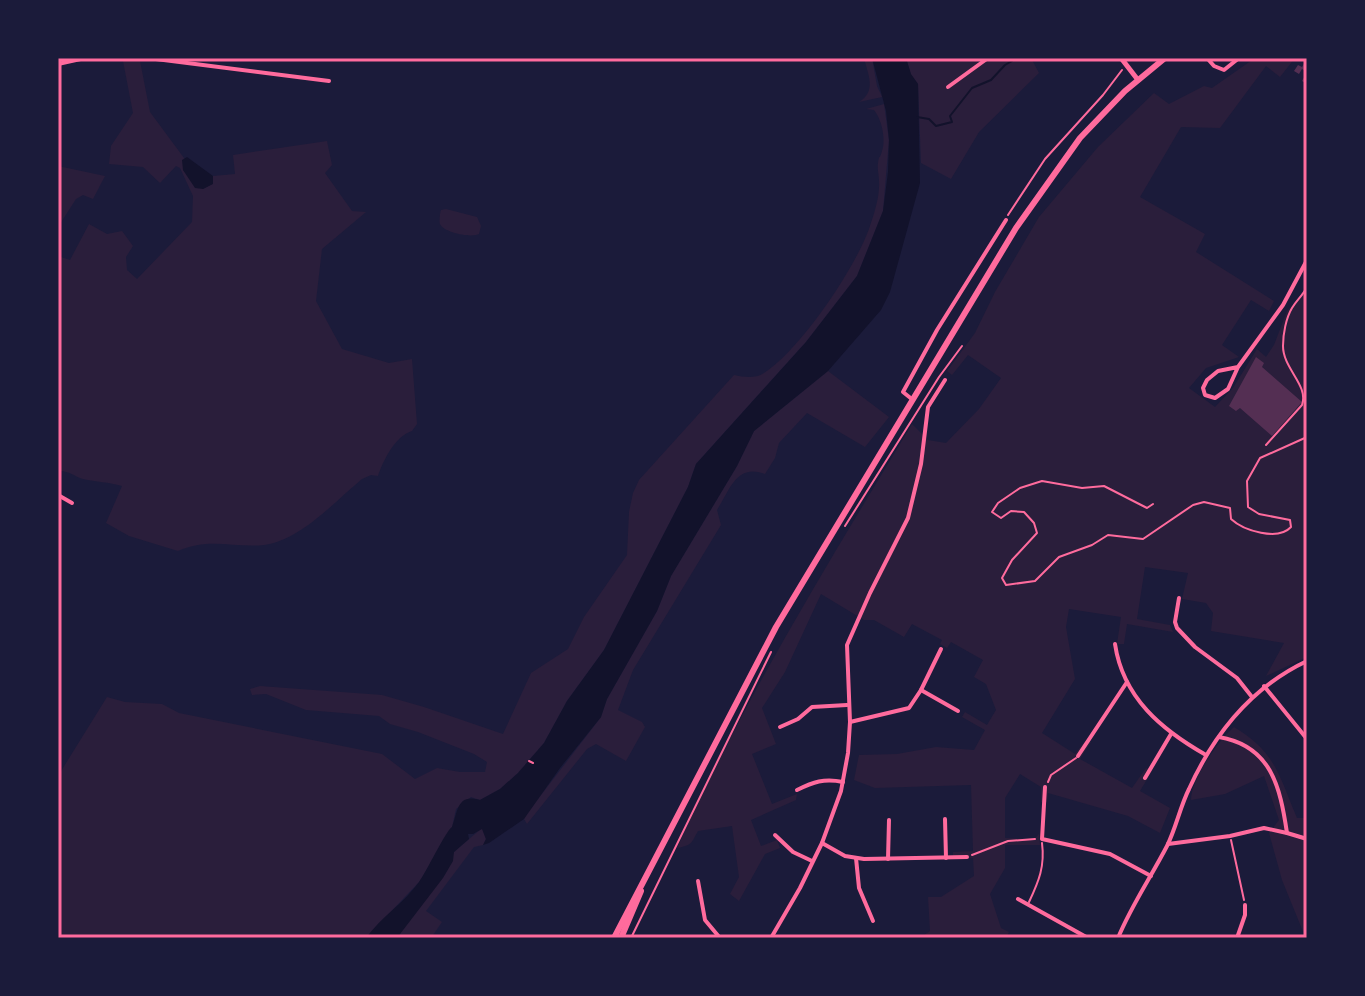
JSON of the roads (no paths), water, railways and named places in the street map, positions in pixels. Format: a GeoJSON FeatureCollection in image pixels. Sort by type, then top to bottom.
{"type":"FeatureCollection","features":[{"type":"Feature","properties":{"kind":"highway"},"geometry":{"type":"LineString","coordinates":[[614,938],[776,627],[1045,184],[1100,116],[1165,58]]}},
{"type":"Feature","properties":{"kind":"highway"},"geometry":{"type":"LineString","coordinates":[[621,938],[638,904],[644,883]]}},
{"type":"Feature","properties":{"kind":"street"},"geometry":{"type":"LineString","coordinates":[[58,64],[85,58]]}},
{"type":"Feature","properties":{"kind":"street"},"geometry":{"type":"LineString","coordinates":[[148,58],[329,81]]}},
{"type":"Feature","properties":{"kind":"street"},"geometry":{"type":"LineString","coordinates":[[948,87],[988,58]]}},
{"type":"Feature","properties":{"kind":"street"},"geometry":{"type":"LineString","coordinates":[[1121,58],[1138,80]]}},
{"type":"Feature","properties":{"kind":"street"},"geometry":{"type":"LineString","coordinates":[[1207,58],[1214,66],[1224,70],[1239,58]]}},
{"type":"Feature","properties":{"kind":"street"},"geometry":{"type":"LineString","coordinates":[[1307,192],[1307,198]]}},
{"type":"Feature","properties":{"kind":"street"},"geometry":{"type":"LineString","coordinates":[[913,400],[903,392],[937,330],[1006,220]]}},
{"type":"Feature","properties":{"kind":"street"},"geometry":{"type":"LineString","coordinates":[[1238,367],[1212,375],[1203,388],[1205,395],[1215,398],[1223,394],[1238,367],[1283,305],[1307,260]]}},
{"type":"Feature","properties":{"kind":"street"},"geometry":{"type":"LineString","coordinates":[[771,938],[822,843],[843,782],[850,722],[847,645],[908,518],[921,464],[928,407],[945,380]]}},
{"type":"Feature","properties":{"kind":"street"},"geometry":{"type":"LineString","coordinates":[[58,495],[72,503]]}},
{"type":"Feature","properties":{"kind":"street"},"geometry":{"type":"LineString","coordinates":[[1179,598],[1175,622],[1182,635],[1237,678],[1252,697]]}},
{"type":"Feature","properties":{"kind":"street"},"geometry":{"type":"LineString","coordinates":[[1115,644],[1117,662],[1142,705],[1171,734],[1206,755]]}},
{"type":"Feature","properties":{"kind":"street"},"geometry":{"type":"LineString","coordinates":[[850,722],[909,708],[941,649]]}},
{"type":"Feature","properties":{"kind":"street"},"geometry":{"type":"LineString","coordinates":[[1118,938],[1168,844],[1185,798],[1206,755],[1252,697],[1284,672],[1307,661]]}},
{"type":"Feature","properties":{"kind":"street"},"geometry":{"type":"LineString","coordinates":[[1078,756],[1127,682]]}},
{"type":"Feature","properties":{"kind":"street"},"geometry":{"type":"LineString","coordinates":[[1264,686],[1307,739]]}},
{"type":"Feature","properties":{"kind":"street"},"geometry":{"type":"LineString","coordinates":[[921,690],[958,711]]}},
{"type":"Feature","properties":{"kind":"street"},"geometry":{"type":"LineString","coordinates":[[780,727],[798,719],[812,707],[848,705]]}},
{"type":"Feature","properties":{"kind":"street"},"geometry":{"type":"LineString","coordinates":[[1145,778],[1171,734]]}},
{"type":"Feature","properties":{"kind":"street"},"geometry":{"type":"LineString","coordinates":[[1219,737],[1239,741],[1254,749],[1267,766],[1282,803],[1287,833]]}},
{"type":"Feature","properties":{"kind":"street"},"geometry":{"type":"LineString","coordinates":[[797,790],[819,780],[843,782]]}},
{"type":"Feature","properties":{"kind":"street"},"geometry":{"type":"LineString","coordinates":[[1045,787],[1042,839],[1110,854],[1151,876]]}},
{"type":"Feature","properties":{"kind":"street"},"geometry":{"type":"LineString","coordinates":[[945,819],[946,858]]}},
{"type":"Feature","properties":{"kind":"street"},"geometry":{"type":"LineString","coordinates":[[888,859],[889,820]]}},
{"type":"Feature","properties":{"kind":"street"},"geometry":{"type":"LineString","coordinates":[[1168,844],[1264,828],[1307,839]]}},
{"type":"Feature","properties":{"kind":"street"},"geometry":{"type":"LineString","coordinates":[[775,835],[793,852],[812,861]]}},
{"type":"Feature","properties":{"kind":"street"},"geometry":{"type":"LineString","coordinates":[[822,843],[845,856],[856,858],[967,857]]}},
{"type":"Feature","properties":{"kind":"street"},"geometry":{"type":"LineString","coordinates":[[856,858],[859,888],[873,921]]}},
{"type":"Feature","properties":{"kind":"street"},"geometry":{"type":"LineString","coordinates":[[698,881],[705,920],[720,938]]}},
{"type":"Feature","properties":{"kind":"street"},"geometry":{"type":"LineString","coordinates":[[1018,899],[1088,938]]}},
{"type":"Feature","properties":{"kind":"street"},"geometry":{"type":"LineString","coordinates":[[1237,938],[1245,905]]}},
{"type":"Feature","properties":{"kind":"waterway"},"geometry":{"type":"LineString","coordinates":[[917,117],[929,119],[936,126],[952,122],[950,116],[972,88],[991,80],[1012,61]]}}]}
